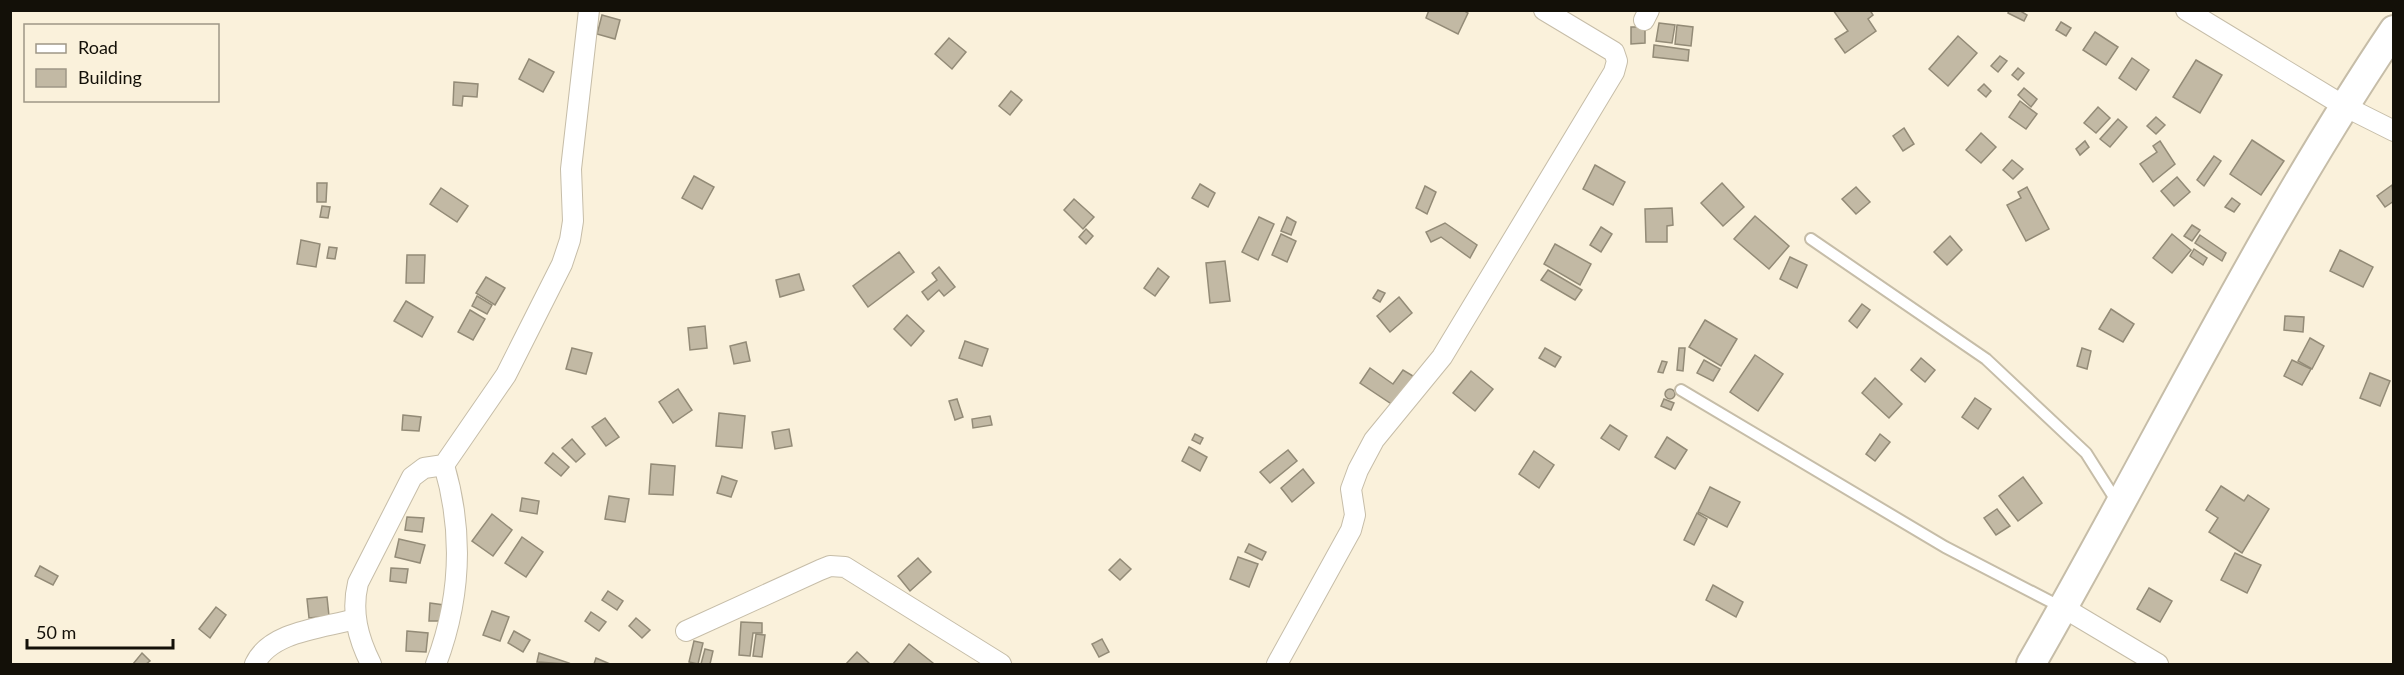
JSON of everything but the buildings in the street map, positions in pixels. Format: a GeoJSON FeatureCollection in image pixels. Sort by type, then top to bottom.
{"type":"FeatureCollection","features":[{"type":"Feature","properties":{"kind":"main road"},"geometry":{"type":"LineString","coordinates":[[2031,664],[2064,608],[2190,374],[2344,106],[2394,30]]}},
{"type":"Feature","properties":{"kind":"street"},"geometry":{"type":"LineString","coordinates":[[371,664],[362,647],[355,619],[355,597],[358,583],[412,477],[424,468],[444,465],[507,375],[562,264],[570,240],[573,221],[571,169],[589,10]]}},
{"type":"Feature","properties":{"kind":"street"},"geometry":{"type":"LineString","coordinates":[[1277,664],[1351,530],[1355,515],[1351,489],[1374,440],[1442,357],[1614,72],[1617,61],[1614,52],[1544,10]]}},
{"type":"Feature","properties":{"kind":"street"},"geometry":{"type":"LineString","coordinates":[[2186,10],[2344,106],[2394,131]]}},
{"type":"Feature","properties":{"kind":"street"},"geometry":{"type":"LineString","coordinates":[[436,664],[445,642],[459,565],[459,546],[452,492],[444,465]]}},
{"type":"Feature","properties":{"kind":"street"},"geometry":{"type":"LineString","coordinates":[[686,631],[820,570],[830,566],[845,567],[1001,664]]}},
{"type":"Feature","properties":{"kind":"street"},"geometry":{"type":"LineString","coordinates":[[2064,608],[2158,664]]}},
{"type":"Feature","properties":{"kind":"street"},"geometry":{"type":"LineString","coordinates":[[255,664],[258,656],[270,645],[285,638],[355,619]]}},
{"type":"Feature","properties":{"kind":"lane"},"geometry":{"type":"LineString","coordinates":[[1811,239],[1986,359],[2086,453],[2119,505]]}},
{"type":"Feature","properties":{"kind":"lane"},"geometry":{"type":"LineString","coordinates":[[1681,390],[1945,547],[2064,608]]}}]}
